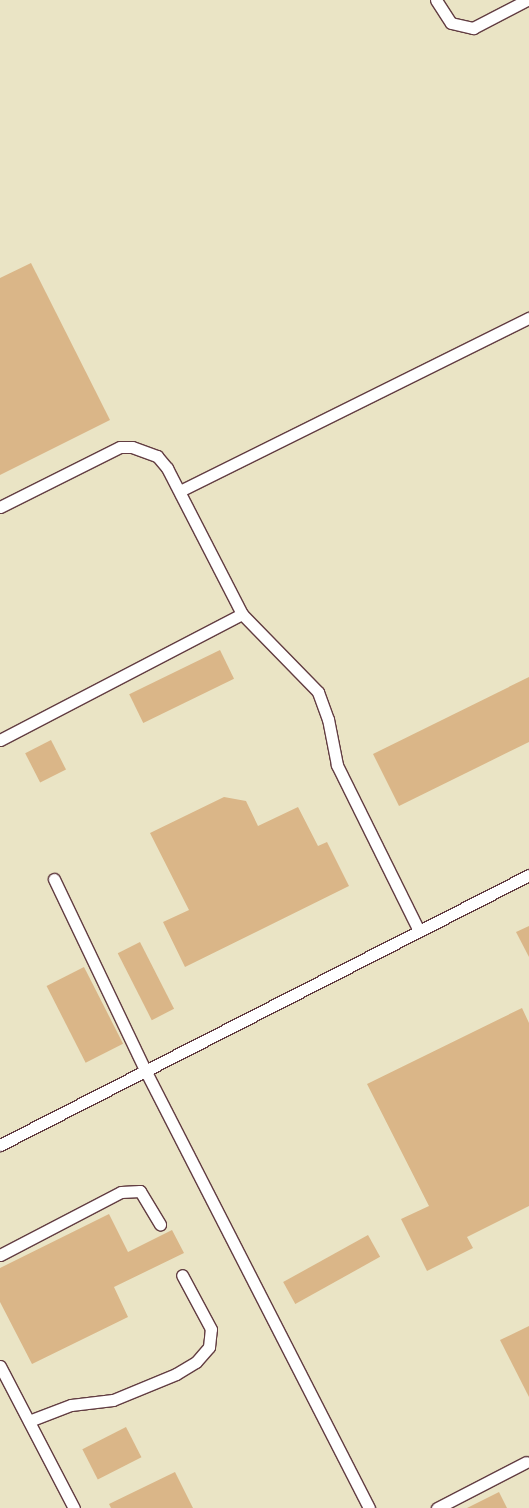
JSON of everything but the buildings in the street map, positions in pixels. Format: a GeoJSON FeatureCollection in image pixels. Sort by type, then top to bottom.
{"type":"FeatureCollection","features":[{"type":"Feature","properties":{"kind":"lane"},"geometry":{"type":"LineString","coordinates":[[436,0],[451,23],[473,28],[527,0]]}},
{"type":"Feature","properties":{"kind":"lane"},"geometry":{"type":"LineString","coordinates":[[180,491],[529,318]]}},
{"type":"Feature","properties":{"kind":"lane"},"geometry":{"type":"LineString","coordinates":[[0,507],[120,447],[132,447],[157,456],[180,491],[242,614],[318,692],[328,719],[337,765],[419,931]]}},
{"type":"Feature","properties":{"kind":"lane"},"geometry":{"type":"LineString","coordinates":[[0,740],[242,614]]}},
{"type":"Feature","properties":{"kind":"lane"},"geometry":{"type":"LineString","coordinates":[[0,1145],[529,875]]}},
{"type":"Feature","properties":{"kind":"lane"},"geometry":{"type":"LineString","coordinates":[[54,880],[145,1070],[369,1508]]}},
{"type":"Feature","properties":{"kind":"lane"},"geometry":{"type":"LineString","coordinates":[[0,1255],[121,1192],[140,1191],[160,1224]]}},
{"type":"Feature","properties":{"kind":"lane"},"geometry":{"type":"LineString","coordinates":[[29,1421],[57,1409],[113,1400],[176,1374],[196,1362],[209,1347],[211,1329],[182,1276]]}},
{"type":"Feature","properties":{"kind":"lane"},"geometry":{"type":"LineString","coordinates":[[0,1366],[74,1508]]}},
{"type":"Feature","properties":{"kind":"lane"},"geometry":{"type":"LineString","coordinates":[[437,1508],[526,1462]]}}]}
